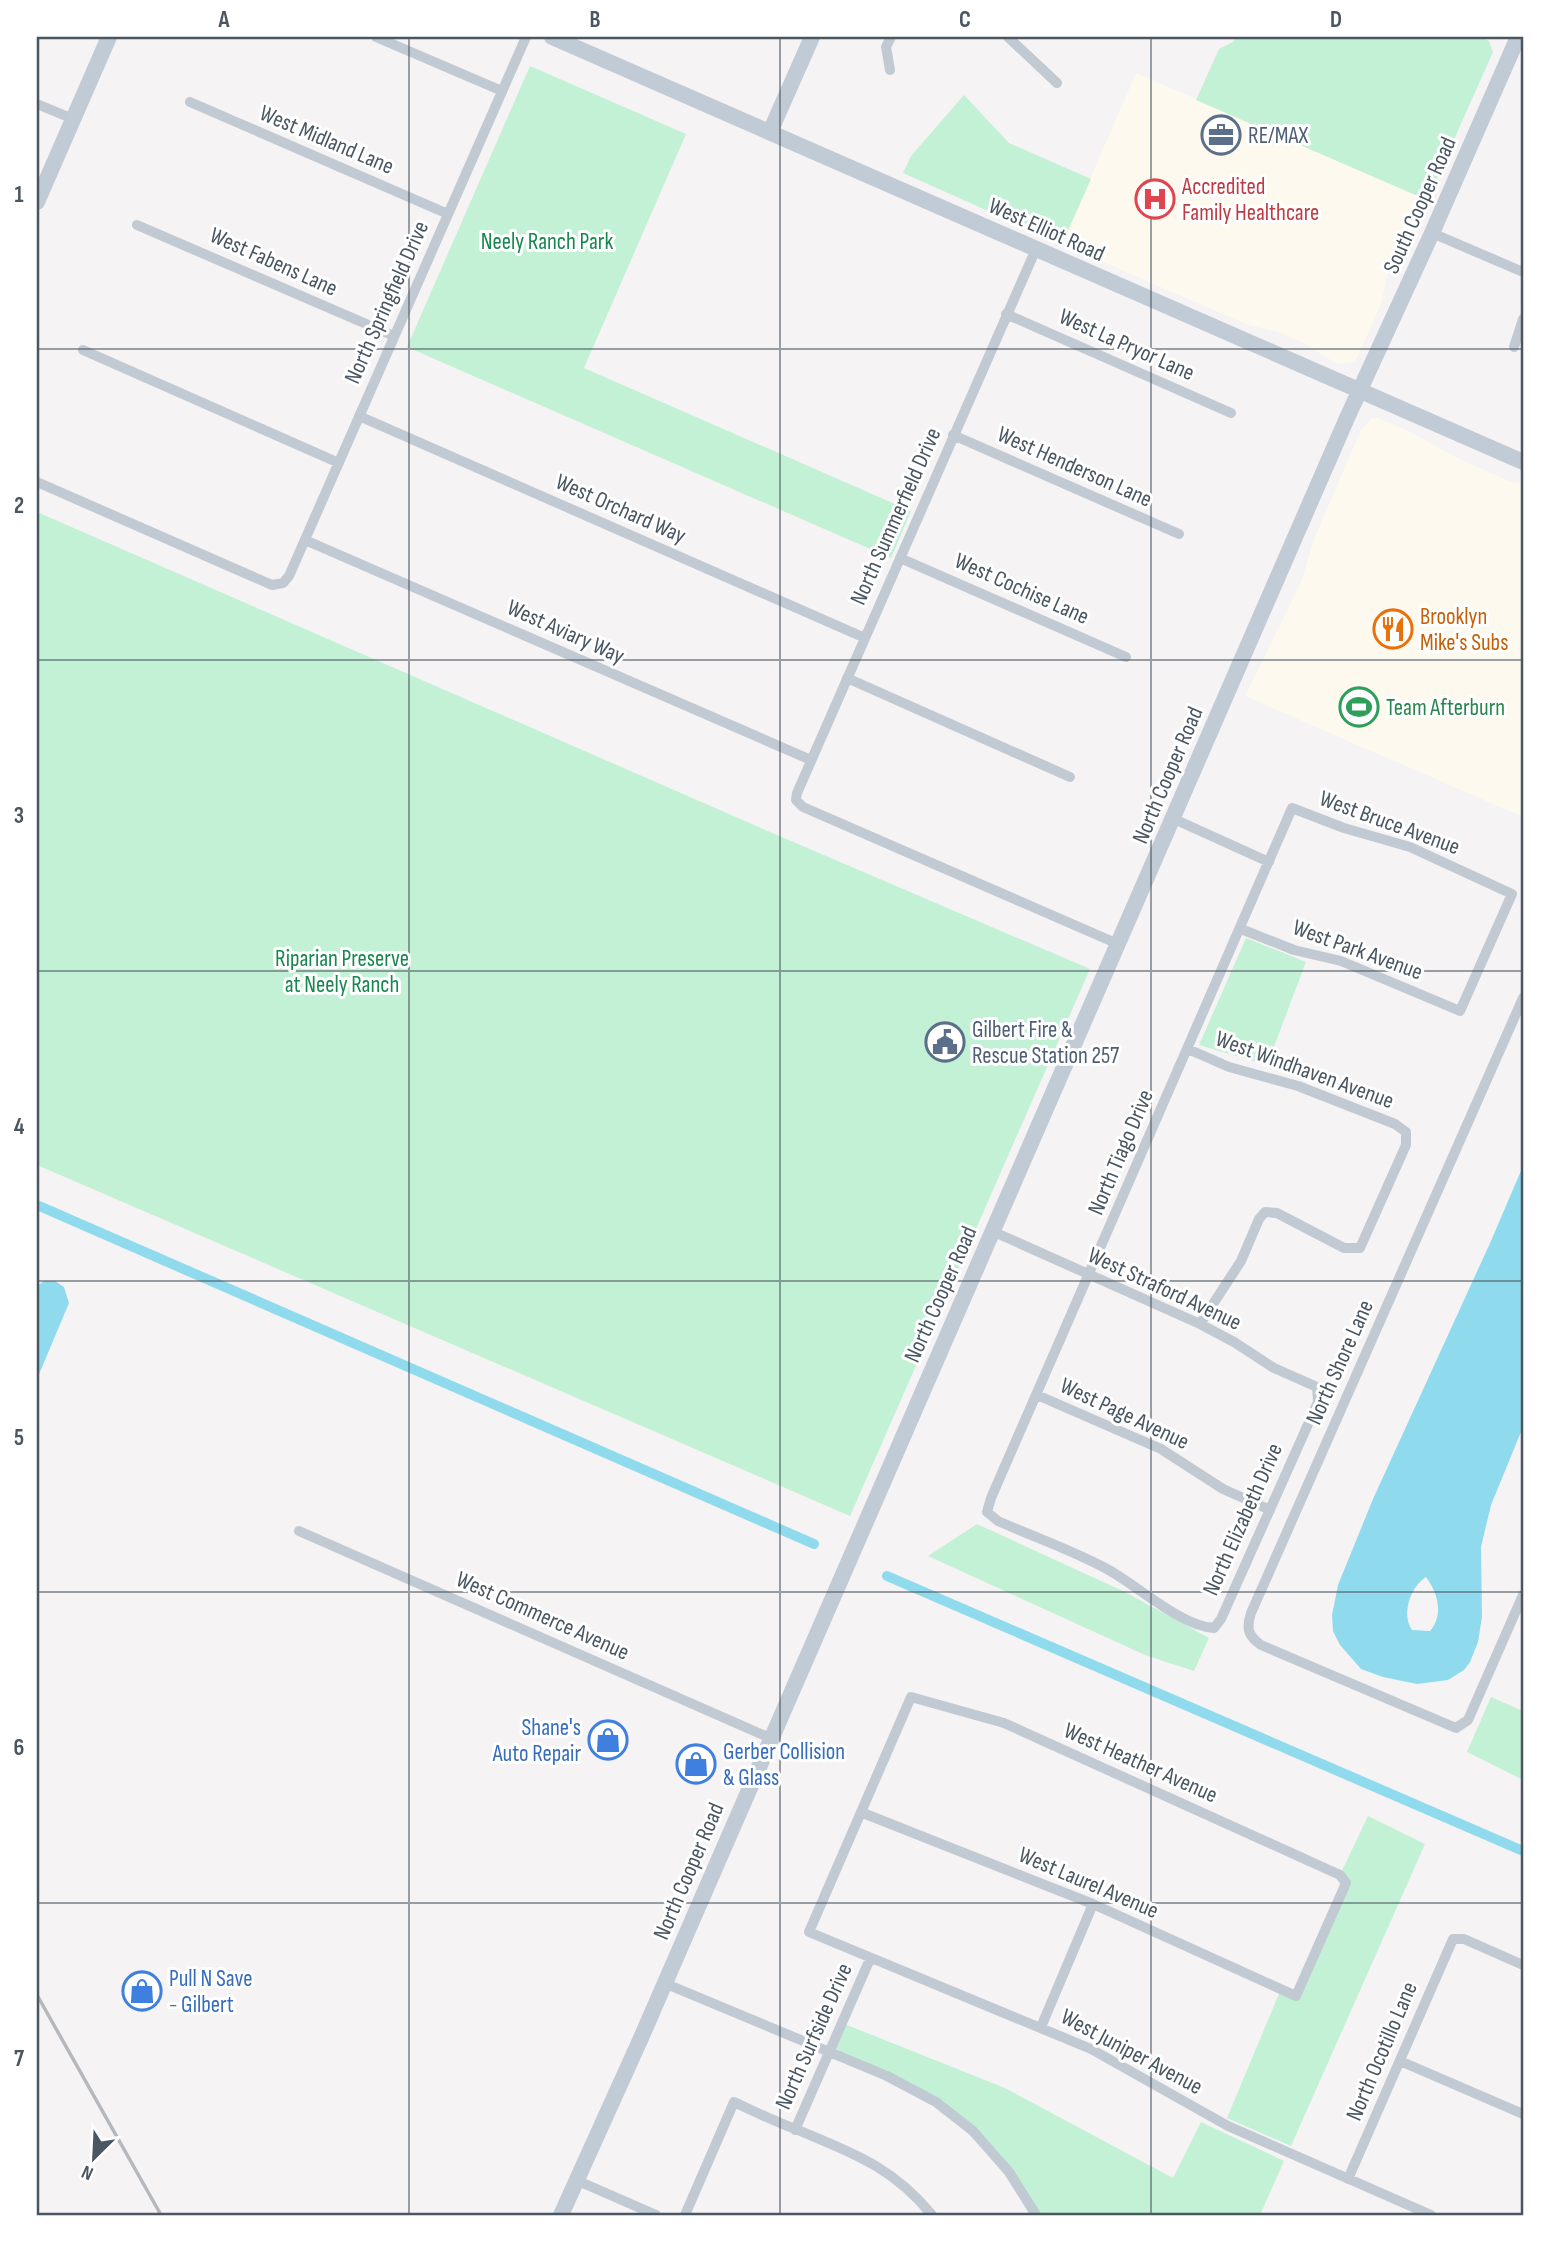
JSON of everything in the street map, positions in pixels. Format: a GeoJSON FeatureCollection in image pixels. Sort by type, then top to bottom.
{"type":"FeatureCollection","features":[{"type":"Feature","properties":{"kind":"main road"},"geometry":{"type":"LineString","coordinates":[[37,202],[108,37]]}},
{"type":"Feature","properties":{"kind":"main road","name":"West Elliot Road"},"geometry":{"type":"LineString","coordinates":[[552,37],[1523,462]]}},
{"type":"Feature","properties":{"kind":"main road"},"geometry":{"type":"LineString","coordinates":[[770,132],[812,37]]}},
{"type":"Feature","properties":{"kind":"main road","name":"South Cooper Road"},"geometry":{"type":"LineString","coordinates":[[1360,390],[1432,233],[1513,38]]}},
{"type":"Feature","properties":{"kind":"main road","name":"North Cooper Road"},"geometry":{"type":"LineString","coordinates":[[561,2215],[1360,390]]}},
{"type":"Feature","properties":{"kind":"street"},"geometry":{"type":"LineString","coordinates":[[376,37],[502,91]]}},
{"type":"Feature","properties":{"kind":"street","name":"North Springfield Drive"},"geometry":{"type":"LineString","coordinates":[[37,482],[272,585],[283,583],[289,576],[526,37]]}},
{"type":"Feature","properties":{"kind":"street"},"geometry":{"type":"LineString","coordinates":[[890,70],[886,47],[891,37]]}},
{"type":"Feature","properties":{"kind":"street"},"geometry":{"type":"LineString","coordinates":[[1008,37],[1057,83]]}},
{"type":"Feature","properties":{"kind":"street","name":"West Midland Lane"},"geometry":{"type":"LineString","coordinates":[[190,102],[448,214]]}},
{"type":"Feature","properties":{"kind":"street"},"geometry":{"type":"LineString","coordinates":[[37,104],[73,119]]}},
{"type":"Feature","properties":{"kind":"street","name":"West Fabens Lane"},"geometry":{"type":"LineString","coordinates":[[137,225],[394,336]]}},
{"type":"Feature","properties":{"kind":"street"},"geometry":{"type":"LineString","coordinates":[[1432,233],[1523,272]]}},
{"type":"Feature","properties":{"kind":"street","name":"North Summerfield Drive"},"geometry":{"type":"LineString","coordinates":[[1036,248],[811,760],[796,800],[803,807],[1118,944]]}},
{"type":"Feature","properties":{"kind":"street","name":"West La Pryor Lane"},"geometry":{"type":"LineString","coordinates":[[1006,314],[1231,413]]}},
{"type":"Feature","properties":{"kind":"street"},"geometry":{"type":"LineString","coordinates":[[1514,347],[1523,319]]}},
{"type":"Feature","properties":{"kind":"street"},"geometry":{"type":"LineString","coordinates":[[83,350],[339,463]]}},
{"type":"Feature","properties":{"kind":"street","name":"West Orchard Way"},"geometry":{"type":"LineString","coordinates":[[359,416],[865,638]]}},
{"type":"Feature","properties":{"kind":"street","name":"West Henderson Lane"},"geometry":{"type":"LineString","coordinates":[[953,435],[1179,534]]}},
{"type":"Feature","properties":{"kind":"street","name":"West Aviary Way"},"geometry":{"type":"LineString","coordinates":[[305,540],[811,760]]}},
{"type":"Feature","properties":{"kind":"street","name":"West Cochise Lane"},"geometry":{"type":"LineString","coordinates":[[900,558],[1126,657]]}},
{"type":"Feature","properties":{"kind":"street"},"geometry":{"type":"LineString","coordinates":[[847,678],[1070,777]]}},
{"type":"Feature","properties":{"kind":"street","name":"North Tiago Drive"},"geometry":{"type":"LineString","coordinates":[[1214,1628],[1205,1628],[1166,1608],[1108,1569],[998,1521],[987,1512],[990,1498],[1292,808]]}},
{"type":"Feature","properties":{"kind":"street","name":"West Bruce Avenue"},"geometry":{"type":"LineString","coordinates":[[1292,808],[1344,828],[1410,847],[1512,894],[1460,1011]]}},
{"type":"Feature","properties":{"kind":"street"},"geometry":{"type":"LineString","coordinates":[[1174,818],[1269,862]]}},
{"type":"Feature","properties":{"kind":"street","name":"West Park Avenue"},"geometry":{"type":"LineString","coordinates":[[1241,929],[1294,950],[1341,961],[1460,1011]]}},
{"type":"Feature","properties":{"kind":"street","name":"North Shore Lane"},"geometry":{"type":"LineString","coordinates":[[1523,998],[1248,1623],[1250,1636],[1262,1645],[1456,1728],[1468,1720],[1523,1595]]}},
{"type":"Feature","properties":{"kind":"street","name":"West Windhaven Avenue"},"geometry":{"type":"LineString","coordinates":[[1188,1049],[1229,1067],[1298,1086],[1395,1124],[1406,1132],[1406,1145],[1360,1248],[1344,1248],[1277,1213],[1265,1212],[1259,1219],[1241,1262],[1200,1324]]}},
{"type":"Feature","properties":{"kind":"street","name":"West Straford Avenue"},"geometry":{"type":"LineString","coordinates":[[992,1231],[1200,1324],[1274,1368],[1317,1387]]}},
{"type":"Feature","properties":{"kind":"street","name":"North Elizabeth Drive"},"geometry":{"type":"LineString","coordinates":[[1214,1628],[1221,1619],[1318,1402],[1317,1387]]}},
{"type":"Feature","properties":{"kind":"street","name":"West Page Avenue"},"geometry":{"type":"LineString","coordinates":[[1037,1395],[1161,1449],[1223,1489],[1268,1509]]}},
{"type":"Feature","properties":{"kind":"street","name":"West Commerce Avenue"},"geometry":{"type":"LineString","coordinates":[[299,1531],[770,1738]]}},
{"type":"Feature","properties":{"kind":"street","name":"West Heather Avenue"},"geometry":{"type":"LineString","coordinates":[[863,1813],[911,1697],[1004,1723],[1339,1875],[1346,1883],[1296,1996]]}},
{"type":"Feature","properties":{"kind":"street","name":"West Laurel Avenue"},"geometry":{"type":"LineString","coordinates":[[863,1813],[1093,1905],[1296,1996]]}},
{"type":"Feature","properties":{"kind":"street","name":"West Juniper Avenue"},"geometry":{"type":"LineString","coordinates":[[863,1813],[809,1932],[1091,2049],[1228,2126],[1431,2215]]}},
{"type":"Feature","properties":{"kind":"street"},"geometry":{"type":"LineString","coordinates":[[1041,2027],[1093,1905]]}},
{"type":"Feature","properties":{"kind":"street","name":"North Ocotillo Lane"},"geometry":{"type":"LineString","coordinates":[[1348,2179],[1452,1939],[1464,1939],[1523,1965]]}},
{"type":"Feature","properties":{"kind":"street","name":"North Surfside Drive"},"geometry":{"type":"LineString","coordinates":[[795,2130],[870,1959]]}},
{"type":"Feature","properties":{"kind":"street"},"geometry":{"type":"LineString","coordinates":[[664,1983],[887,2076],[936,2102],[971,2129],[1009,2172],[1036,2215]]}},
{"type":"Feature","properties":{"kind":"street"},"geometry":{"type":"LineString","coordinates":[[1399,2061],[1523,2114]]}},
{"type":"Feature","properties":{"kind":"street"},"geometry":{"type":"LineString","coordinates":[[685,2215],[734,2102],[859,2155],[894,2178],[920,2200],[932,2215]]}},
{"type":"Feature","properties":{"kind":"street"},"geometry":{"type":"LineString","coordinates":[[576,2180],[656,2215]]}},
{"type":"Feature","properties":{"kind":"shaded area"},"geometry":{"type":"Polygon","coordinates":[[[1136,73],[1427,200],[1406,233],[1388,272],[1381,304],[1353,362],[1337,364],[1300,341],[1279,332],[1248,325],[1062,244],[1136,73]]]}},
{"type":"Feature","properties":{"kind":"shaded area"},"geometry":{"type":"Polygon","coordinates":[[[1372,418],[1409,431],[1457,458],[1514,483],[1523,481],[1523,817],[1245,696],[1302,580],[1313,542],[1361,430],[1372,418]]]}},
{"type":"Feature","properties":{"kind":"green space"},"geometry":{"type":"Polygon","coordinates":[[[1236,37],[1479,37],[1489,41],[1493,52],[1427,200],[1196,100],[1219,49],[1233,42],[1236,37]]]}},
{"type":"Feature","properties":{"kind":"green space","name":"Neely Ranch Park"},"geometry":{"type":"Polygon","coordinates":[[[530,66],[686,134],[584,368],[911,511],[891,558],[407,347],[530,66]]]}},
{"type":"Feature","properties":{"kind":"green space"},"geometry":{"type":"Polygon","coordinates":[[[964,95],[1009,143],[1091,179],[1062,244],[903,173],[911,156],[964,95]]]}},
{"type":"Feature","properties":{"kind":"green space","name":"Riparian Preserve at Neely Ranch"},"geometry":{"type":"Polygon","coordinates":[[[37,512],[1090,969],[850,1516],[37,1165],[37,512]]]}},
{"type":"Feature","properties":{"kind":"green space"},"geometry":{"type":"Polygon","coordinates":[[[1246,938],[1306,962],[1267,1065],[1199,1045],[1246,938]]]}},
{"type":"Feature","properties":{"kind":"green space"},"geometry":{"type":"Polygon","coordinates":[[[977,1524],[1125,1592],[1209,1638],[1194,1671],[1145,1655],[928,1556],[977,1524]]]}},
{"type":"Feature","properties":{"kind":"green space"},"geometry":{"type":"Polygon","coordinates":[[[1491,1697],[1523,1711],[1523,1780],[1467,1752],[1491,1697]]]}},
{"type":"Feature","properties":{"kind":"green space"},"geometry":{"type":"Polygon","coordinates":[[[1368,1816],[1425,1844],[1291,2146],[1227,2118],[1281,1989],[1296,1996],[1346,1883],[1340,1875],[1368,1816]]]}},
{"type":"Feature","properties":{"kind":"green space"},"geometry":{"type":"Polygon","coordinates":[[[842,2023],[1005,2088],[1173,2178],[1201,2122],[1284,2161],[1260,2215],[1036,2215],[1011,2175],[936,2102],[829,2053],[842,2023]]]}},
{"type":"Feature","properties":{"kind":"water"},"geometry":{"type":"Polygon","coordinates":[[[1523,1166],[1523,1427],[1491,1505],[1481,1547],[1482,1617],[1478,1642],[1464,1670],[1448,1680],[1417,1684],[1383,1677],[1361,1669],[1340,1645],[1333,1631],[1332,1615],[1338,1585],[1373,1499],[1523,1166]],[[1426,1577],[1412,1594],[1407,1617],[1412,1630],[1430,1631],[1437,1618],[1438,1604],[1426,1577]]]}},
{"type":"Feature","properties":{"kind":"water"},"geometry":{"type":"Polygon","coordinates":[[[44,1281],[55,1281],[64,1287],[69,1303],[37,1379],[37,1286],[44,1281]]]}},
{"type":"Feature","properties":{"kind":"waterway"},"geometry":{"type":"LineString","coordinates":[[37,1205],[814,1544]]}},
{"type":"Feature","properties":{"kind":"waterway"},"geometry":{"type":"LineString","coordinates":[[887,1576],[1523,1851]]}},
{"type":"Feature","properties":{"kind":"railway"},"geometry":{"type":"LineString","coordinates":[[37,1995],[161,2215]]}},
{"type":"Feature","properties":{"kind":"place","name":"RE/MAX"},"geometry":{"type":"Point","coordinates":[1221,135]}},
{"type":"Feature","properties":{"kind":"place","name":"Accredited Family Healthcare"},"geometry":{"type":"Point","coordinates":[1155,199]}},
{"type":"Feature","properties":{"kind":"place","name":"Brooklyn Mike's Subs"},"geometry":{"type":"Point","coordinates":[1393,629]}},
{"type":"Feature","properties":{"kind":"place","name":"Team Afterburn"},"geometry":{"type":"Point","coordinates":[1359,707]}},
{"type":"Feature","properties":{"kind":"place","name":"Gilbert Fire & Rescue Station 257"},"geometry":{"type":"Point","coordinates":[945,1042]}},
{"type":"Feature","properties":{"kind":"place","name":"Shane's Auto Repair"},"geometry":{"type":"Point","coordinates":[608,1740]}},
{"type":"Feature","properties":{"kind":"place","name":"Gerber Collision & Glass"},"geometry":{"type":"Point","coordinates":[696,1764]}},
{"type":"Feature","properties":{"kind":"place","name":"Pull N Save - Gilbert"},"geometry":{"type":"Point","coordinates":[142,1991]}}]}
